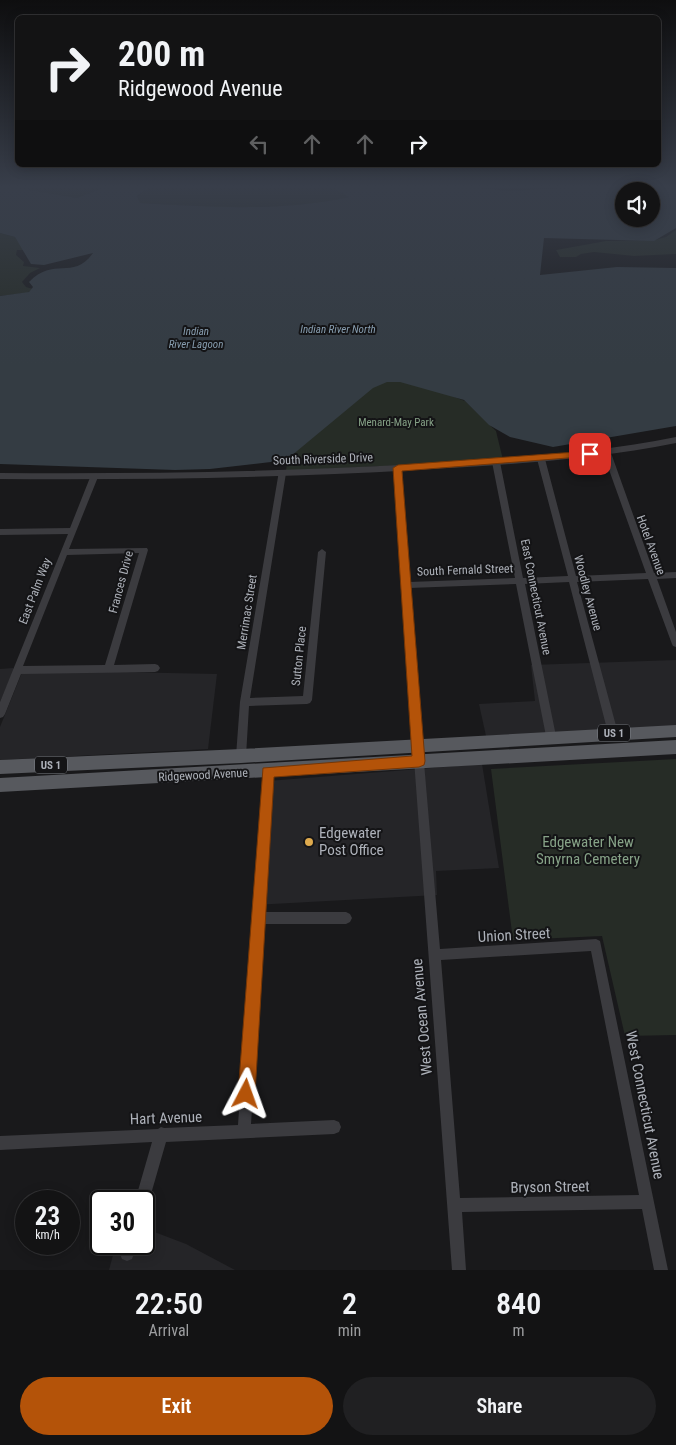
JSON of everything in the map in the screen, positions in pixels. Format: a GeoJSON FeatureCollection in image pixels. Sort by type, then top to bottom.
{"type":"FeatureCollection","features":[{"type":"Feature","properties":{"kind":"main road","name":"Ridgewood Avenue"},"geometry":{"type":"LineString","coordinates":[[0,767],[241,756],[676,730]]}},
{"type":"Feature","properties":{"kind":"main road","name":"Ridgewood Avenue"},"geometry":{"type":"LineString","coordinates":[[0,785],[268,772],[419,761],[676,747]]}},
{"type":"Feature","properties":{"kind":"main road"},"geometry":{"type":"LineString","coordinates":[[70,781],[94,770],[160,767],[166,766],[172,759]]}},
{"type":"Feature","properties":{"kind":"street","name":"South Riverside Drive"},"geometry":{"type":"LineString","coordinates":[[0,476],[94,478],[398,468],[607,453],[676,440]]}},
{"type":"Feature","properties":{"kind":"street","name":"Hotel Avenue"},"geometry":{"type":"LineString","coordinates":[[607,453],[676,644]]}},
{"type":"Feature","properties":{"kind":"street","name":"Woodley Avenue"},"geometry":{"type":"LineString","coordinates":[[541,459],[613,734]]}},
{"type":"Feature","properties":{"kind":"street","name":"East Connecticut Avenue"},"geometry":{"type":"LineString","coordinates":[[496,462],[551,736]]}},
{"type":"Feature","properties":{"kind":"street","name":"West Ocean Avenue"},"geometry":{"type":"LineString","coordinates":[[398,468],[405,585],[459,1270]]}},
{"type":"Feature","properties":{"kind":"street","name":"Merrimac Street"},"geometry":{"type":"LineString","coordinates":[[241,756],[245,702],[282,473]]}},
{"type":"Feature","properties":{"kind":"street","name":"East Palm Way"},"geometry":{"type":"LineString","coordinates":[[0,714],[71,531],[94,478]]}},
{"type":"Feature","properties":{"kind":"street"},"geometry":{"type":"LineString","coordinates":[[0,532],[71,531]]}},
{"type":"Feature","properties":{"kind":"street","name":"Frances Drive"},"geometry":{"type":"LineString","coordinates":[[64,552],[144,550],[109,668]]}},
{"type":"Feature","properties":{"kind":"street","name":"Sutton Place"},"geometry":{"type":"LineString","coordinates":[[245,702],[307,700],[322,552]]}},
{"type":"Feature","properties":{"kind":"street","name":"South Fernald Street"},"geometry":{"type":"LineString","coordinates":[[405,585],[676,575]]}},
{"type":"Feature","properties":{"kind":"street"},"geometry":{"type":"LineString","coordinates":[[18,670],[155,668]]}},
{"type":"Feature","properties":{"kind":"street"},"geometry":{"type":"LineString","coordinates":[[244,1132],[268,772]]}},
{"type":"Feature","properties":{"kind":"street"},"geometry":{"type":"LineString","coordinates":[[257,918],[346,918]]}},
{"type":"Feature","properties":{"kind":"street","name":"Union Street"},"geometry":{"type":"LineString","coordinates":[[434,955],[596,946]]}},
{"type":"Feature","properties":{"kind":"street","name":"West Connecticut Avenue"},"geometry":{"type":"LineString","coordinates":[[596,946],[661,1270]]}},
{"type":"Feature","properties":{"kind":"street","name":"Hart Avenue"},"geometry":{"type":"LineString","coordinates":[[0,1143],[334,1127]]}},
{"type":"Feature","properties":{"kind":"street"},"geometry":{"type":"LineString","coordinates":[[145,1190],[162,1134]]}},
{"type":"Feature","properties":{"kind":"street","name":"Bryson Street"},"geometry":{"type":"LineString","coordinates":[[454,1205],[648,1202]]}},
{"type":"Feature","properties":{"kind":"shaded area"},"geometry":{"type":"Polygon","coordinates":[[[676,660],[676,727],[486,736],[479,704],[535,701],[531,665],[676,660]]]}},
{"type":"Feature","properties":{"kind":"shaded area"},"geometry":{"type":"Polygon","coordinates":[[[13,668],[14,670],[0,702],[0,669],[13,668]]]}},
{"type":"Feature","properties":{"kind":"shaded area"},"geometry":{"type":"Polygon","coordinates":[[[23,670],[217,674],[208,749],[0,760],[0,727],[23,670]]]}},
{"type":"Feature","properties":{"kind":"shaded area"},"geometry":{"type":"Polygon","coordinates":[[[482,764],[499,868],[436,871],[437,895],[254,905],[268,781],[482,764]]]}},
{"type":"Feature","properties":{"kind":"shaded area"},"geometry":{"type":"Polygon","coordinates":[[[155,1232],[186,1244],[235,1270],[109,1270],[113,1255],[155,1255],[155,1232]]]}},
{"type":"Feature","properties":{"kind":"green space"},"geometry":{"type":"Polygon","coordinates":[[[0,247],[22,247],[24,250],[17,250],[16,255],[24,262],[23,266],[40,268],[30,273],[22,282],[26,287],[33,289],[27,293],[0,296],[0,247]]]}},
{"type":"Feature","properties":{"kind":"green space"},"geometry":{"type":"Polygon","coordinates":[[[571,247],[676,247],[676,254],[634,256],[594,252],[581,254],[576,257],[560,257],[556,250],[571,247]]]}},
{"type":"Feature","properties":{"kind":"green space","name":"Menard-May Park"},"geometry":{"type":"Polygon","coordinates":[[[348,380],[416,382],[465,401],[496,431],[503,460],[286,471],[288,454],[348,380]]]}},
{"type":"Feature","properties":{"kind":"green space","name":"Edgewater New Smyrna Cemetery"},"geometry":{"type":"Polygon","coordinates":[[[676,759],[676,1035],[625,1036],[602,936],[513,940],[491,769],[676,759]]]}},
{"type":"Feature","properties":{"kind":"water","name":"Indian River Lagoon"},"geometry":{"type":"Polygon","coordinates":[[[21,247],[543,247],[540,275],[617,267],[676,268],[676,426],[553,447],[510,437],[489,425],[464,400],[400,382],[387,382],[373,388],[291,456],[271,462],[210,469],[175,470],[0,464],[0,296],[29,292],[33,287],[29,282],[38,274],[47,270],[78,266],[93,253],[44,265],[31,264],[21,247]]]}},
{"type":"Feature","properties":{"kind":"place","name":"Edgewater Post Office"},"geometry":{"type":"Point","coordinates":[309,842]}},
{"type":"Feature","properties":{"kind":"route"},"geometry":{"type":"LineString","coordinates":[[246,1094],[268,772],[419,761],[398,468],[590,454]]}},
{"type":"Feature","properties":{"kind":"water label","name":"Indian River North"},"geometry":{"type":"Point","coordinates":[338,329]}}]}
